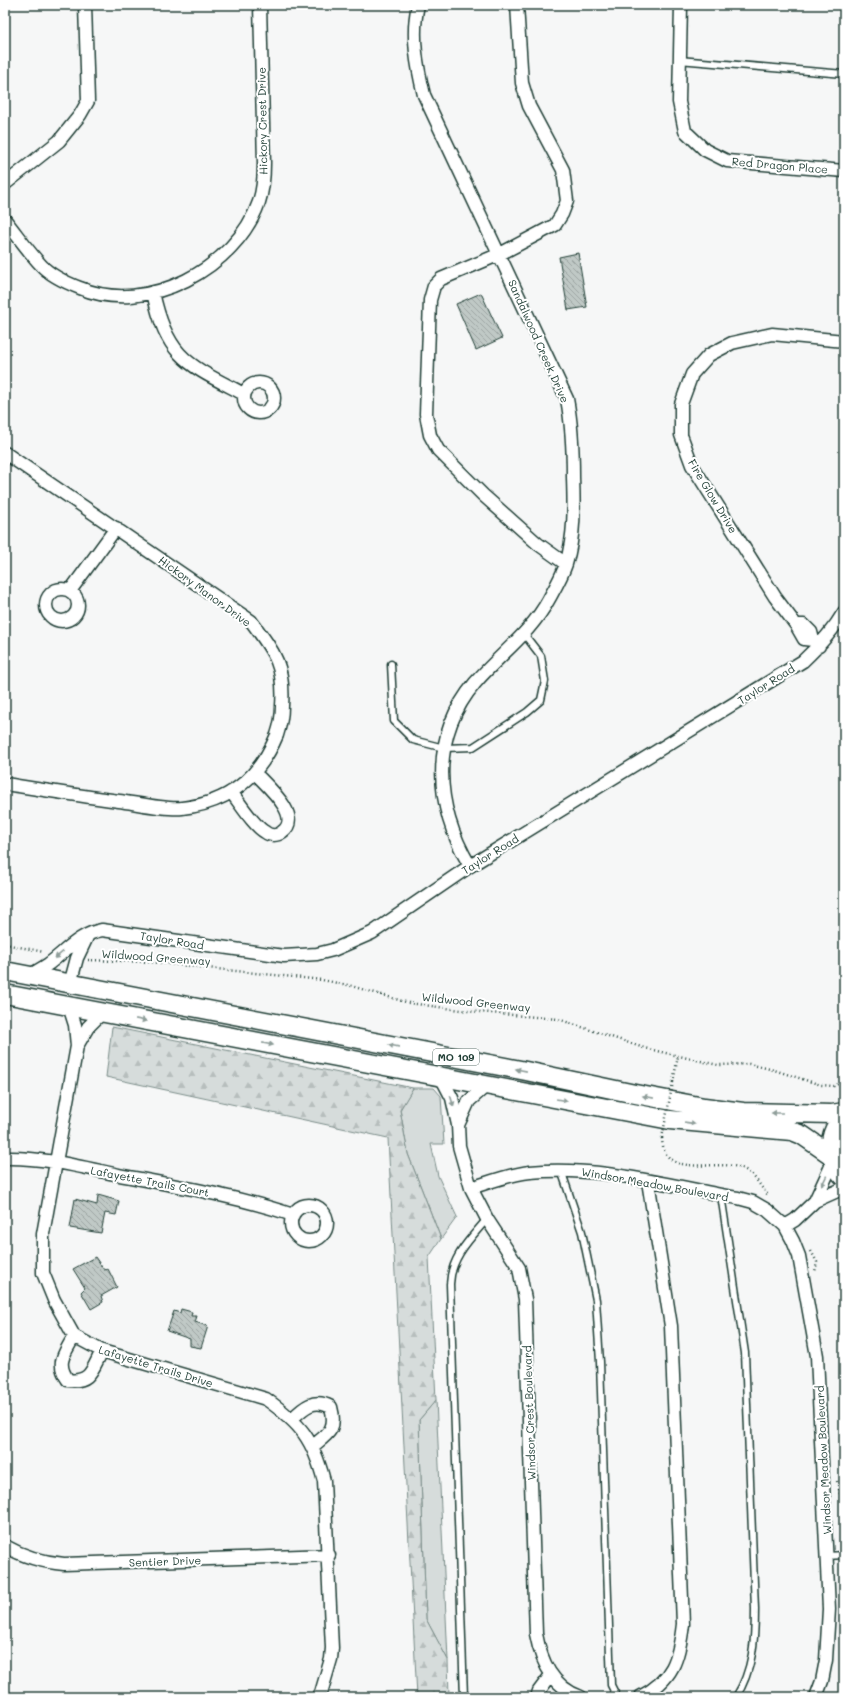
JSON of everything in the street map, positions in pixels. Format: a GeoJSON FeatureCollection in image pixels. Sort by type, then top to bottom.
{"type":"FeatureCollection","features":[{"type":"Feature","properties":{"kind":"main road","name":"MO 109"},"geometry":{"type":"LineString","coordinates":[[5,971],[550,1075],[635,1094],[704,1107],[743,1112],[799,1112],[832,1114],[844,1112]]}},
{"type":"Feature","properties":{"kind":"main road"},"geometry":{"type":"LineString","coordinates":[[37,1000],[56,993],[70,984]]}},
{"type":"Feature","properties":{"kind":"main road","name":"MO 109"},"geometry":{"type":"LineString","coordinates":[[5,994],[670,1120],[792,1131],[802,1135],[832,1159],[844,1177]]}},
{"type":"Feature","properties":{"kind":"main road"},"geometry":{"type":"LineString","coordinates":[[799,1112],[844,1098]]}},
{"type":"Feature","properties":{"kind":"main road"},"geometry":{"type":"LineString","coordinates":[[832,1159],[832,1136],[837,1124],[844,1116]]}},
{"type":"Feature","properties":{"kind":"street"},"geometry":{"type":"LineString","coordinates":[[5,184],[59,142],[80,115],[88,100],[85,5]]}},
{"type":"Feature","properties":{"kind":"street","name":"Hickory Crest Drive"},"geometry":{"type":"LineString","coordinates":[[5,220],[42,266],[62,280],[81,289],[102,294],[124,296],[154,292],[184,282],[204,271],[219,259],[236,243],[249,222],[259,202],[263,186],[264,163],[260,5]]}},
{"type":"Feature","properties":{"kind":"street","name":"Sandalwood Creek Drive"},"geometry":{"type":"LineString","coordinates":[[418,5],[414,27],[418,70],[424,95],[567,399],[571,420],[574,520],[566,564],[542,611],[524,634],[476,682],[465,696],[454,717],[444,748],[442,794],[448,817],[470,866]]}},
{"type":"Feature","properties":{"kind":"street"},"geometry":{"type":"LineString","coordinates":[[517,5],[522,83],[529,106],[563,170],[567,201],[562,214],[555,225],[500,254],[441,279],[431,293],[427,424],[430,435],[438,450],[483,495],[538,544],[566,564]]}},
{"type":"Feature","properties":{"kind":"street","name":"Red Dragon Place"},"geometry":{"type":"LineString","coordinates":[[680,5],[679,102],[685,132],[705,150],[727,161],[844,170]]}},
{"type":"Feature","properties":{"kind":"street"},"geometry":{"type":"LineString","coordinates":[[154,292],[164,332],[179,353],[187,362],[196,368],[244,394]]}},
{"type":"Feature","properties":{"kind":"street","name":"Fire Glow Drive"},"geometry":{"type":"LineString","coordinates":[[816,643],[804,639],[796,625],[775,597],[692,465],[681,435],[681,404],[692,374],[709,356],[732,343],[772,334],[844,341]]}},
{"type":"Feature","properties":{"kind":"street","name":"Hickory Manor Drive"},"geometry":{"type":"LineString","coordinates":[[5,453],[251,621],[274,655],[282,673],[283,690],[279,730],[264,762],[245,784],[212,801],[181,808],[68,795],[5,784]]}},
{"type":"Feature","properties":{"kind":"street"},"geometry":{"type":"LineString","coordinates":[[70,591],[116,528]]}},
{"type":"Feature","properties":{"kind":"street","name":"Taylor Road"},"geometry":{"type":"LineString","coordinates":[[29,976],[48,964],[69,946],[89,934],[102,930],[264,954],[290,956],[317,954],[372,934],[470,866],[803,661],[816,643],[836,625],[844,612]]}},
{"type":"Feature","properties":{"kind":"street"},"geometry":{"type":"LineString","coordinates":[[231,792],[264,832],[274,835],[284,831],[290,821],[287,810],[255,773]]}},
{"type":"Feature","properties":{"kind":"street"},"geometry":{"type":"LineString","coordinates":[[70,984],[77,958],[83,943],[89,934]]}},
{"type":"Feature","properties":{"kind":"street"},"geometry":{"type":"LineString","coordinates":[[69,1006],[75,1025],[77,1046],[43,1234],[43,1273],[54,1300],[74,1336],[60,1363],[62,1372],[68,1380],[79,1382],[87,1377],[102,1351]]}},
{"type":"Feature","properties":{"kind":"street"},"geometry":{"type":"LineString","coordinates":[[77,1046],[88,1027],[102,1013]]}},
{"type":"Feature","properties":{"kind":"street","name":"Windsor Crest Boulevard"},"geometry":{"type":"LineString","coordinates":[[441,1077],[452,1098],[458,1125],[459,1146],[471,1188],[487,1219],[519,1268],[525,1298],[536,1634],[539,1653],[551,1675],[563,1687],[578,1697]]}},
{"type":"Feature","properties":{"kind":"street","name":"Windsor Crest Boulevard"},"geometry":{"type":"LineString","coordinates":[[458,1125],[468,1101],[486,1086]]}},
{"type":"Feature","properties":{"kind":"street","name":"Lafayette Trails Court"},"geometry":{"type":"LineString","coordinates":[[5,1158],[23,1158],[55,1162],[208,1192],[293,1215]]}},
{"type":"Feature","properties":{"kind":"street"},"geometry":{"type":"LineString","coordinates":[[815,1201],[832,1159]]}},
{"type":"Feature","properties":{"kind":"street","name":"Windsor Meadow Boulevard"},"geometry":{"type":"LineString","coordinates":[[471,1188],[515,1175],[561,1170],[585,1170],[753,1202],[767,1210],[785,1226],[799,1256],[817,1356],[829,1609],[828,1635],[823,1674],[816,1697]]}},
{"type":"Feature","properties":{"kind":"street"},"geometry":{"type":"LineString","coordinates":[[640,1697],[655,1688],[670,1673],[677,1658],[683,1624],[670,1326],[648,1181]]}},
{"type":"Feature","properties":{"kind":"street"},"geometry":{"type":"LineString","coordinates":[[785,1226],[795,1220],[815,1201],[844,1188]]}},
{"type":"Feature","properties":{"kind":"street","name":"Lafayette Trails Drive"},"geometry":{"type":"LineString","coordinates":[[74,1336],[102,1351],[266,1399],[292,1419],[313,1446],[324,1481],[332,1655],[318,1697]]}},
{"type":"Feature","properties":{"kind":"street"},"geometry":{"type":"LineString","coordinates":[[292,1419],[303,1408],[312,1403],[323,1403],[331,1407],[334,1418],[332,1429],[313,1446]]}},
{"type":"Feature","properties":{"kind":"street","name":"Sentier Drive"},"geometry":{"type":"LineString","coordinates":[[5,1546],[23,1556],[48,1563],[64,1564],[328,1555]]}},
{"type":"Feature","properties":{"kind":"street"},"geometry":{"type":"LineString","coordinates":[[537,1697],[539,1691],[551,1675]]}},
{"type":"Feature","properties":{"kind":"lane"},"geometry":{"type":"LineString","coordinates":[[680,60],[844,74]]}},
{"type":"Feature","properties":{"kind":"lane"},"geometry":{"type":"LineString","coordinates":[[391,664],[394,721],[413,740],[444,748],[473,747],[527,712],[541,700],[545,681],[541,656],[524,634]]}},
{"type":"Feature","properties":{"kind":"lane"},"geometry":{"type":"LineString","coordinates":[[561,1170],[582,1232],[596,1300],[601,1393],[611,1685],[617,1697]]}},
{"type":"Feature","properties":{"kind":"lane"},"geometry":{"type":"LineString","coordinates":[[721,1195],[745,1360],[755,1609],[753,1650],[745,1680],[736,1697]]}},
{"type":"Feature","properties":{"kind":"lane"},"geometry":{"type":"LineString","coordinates":[[464,1697],[450,1273],[459,1253],[487,1219]]}},
{"type":"Feature","properties":{"kind":"lane"},"geometry":{"type":"LineString","coordinates":[[827,1556],[844,1555]]}},
{"type":"Feature","properties":{"kind":"path"},"geometry":{"type":"LineString","coordinates":[[5,944],[58,955]]}},
{"type":"Feature","properties":{"kind":"path","name":"Wildwood Greenway"},"geometry":{"type":"LineString","coordinates":[[77,958],[97,961],[150,962],[322,980],[348,985],[409,1003],[468,1011],[558,1018],[627,1042],[678,1056],[718,1065],[749,1064],[774,1070],[821,1085],[834,1086],[844,1081]]}},
{"type":"Feature","properties":{"kind":"path"},"geometry":{"type":"LineString","coordinates":[[678,1056],[662,1138],[665,1150],[676,1162],[689,1166],[715,1164],[742,1168],[756,1178],[764,1191],[774,1200]]}},
{"type":"Feature","properties":{"kind":"green space"},"geometry":{"type":"Polygon","coordinates":[[[112,1027],[413,1088],[400,1110],[408,1154],[441,1239],[429,1257],[436,1400],[419,1420],[426,1619],[448,1660],[449,1697],[417,1697],[388,1138],[106,1077],[112,1027]]]}},
{"type":"Feature","properties":{"kind":"green space"},"geometry":{"type":"Polygon","coordinates":[[[413,1088],[434,1088],[441,1096],[444,1144],[431,1144],[438,1176],[457,1217],[441,1239],[408,1154],[400,1109],[413,1088]]]}},
{"type":"Feature","properties":{"kind":"green space"},"geometry":{"type":"Polygon","coordinates":[[[436,1400],[448,1660],[426,1619],[419,1420],[436,1400]]]}},
{"type":"Feature","properties":{"kind":"building"},"geometry":{"type":"Polygon","coordinates":[[[578,253],[587,307],[568,310],[559,257],[578,253]]]}},
{"type":"Feature","properties":{"kind":"building"},"geometry":{"type":"Polygon","coordinates":[[[481,293],[502,338],[476,350],[456,304],[481,293]]]}},
{"type":"Feature","properties":{"kind":"building"},"geometry":{"type":"Polygon","coordinates":[[[98,1195],[119,1201],[116,1215],[105,1213],[101,1233],[70,1228],[75,1199],[97,1205],[98,1195]]]}},
{"type":"Feature","properties":{"kind":"building"},"geometry":{"type":"Polygon","coordinates":[[[95,1257],[104,1270],[108,1269],[117,1287],[101,1296],[103,1302],[91,1309],[81,1292],[85,1288],[73,1269],[95,1257]]]}},
{"type":"Feature","properties":{"kind":"building"},"geometry":{"type":"Polygon","coordinates":[[[181,1309],[192,1312],[191,1316],[197,1316],[195,1322],[208,1326],[201,1348],[190,1346],[190,1339],[167,1331],[174,1311],[180,1313],[181,1309]]]}}]}
